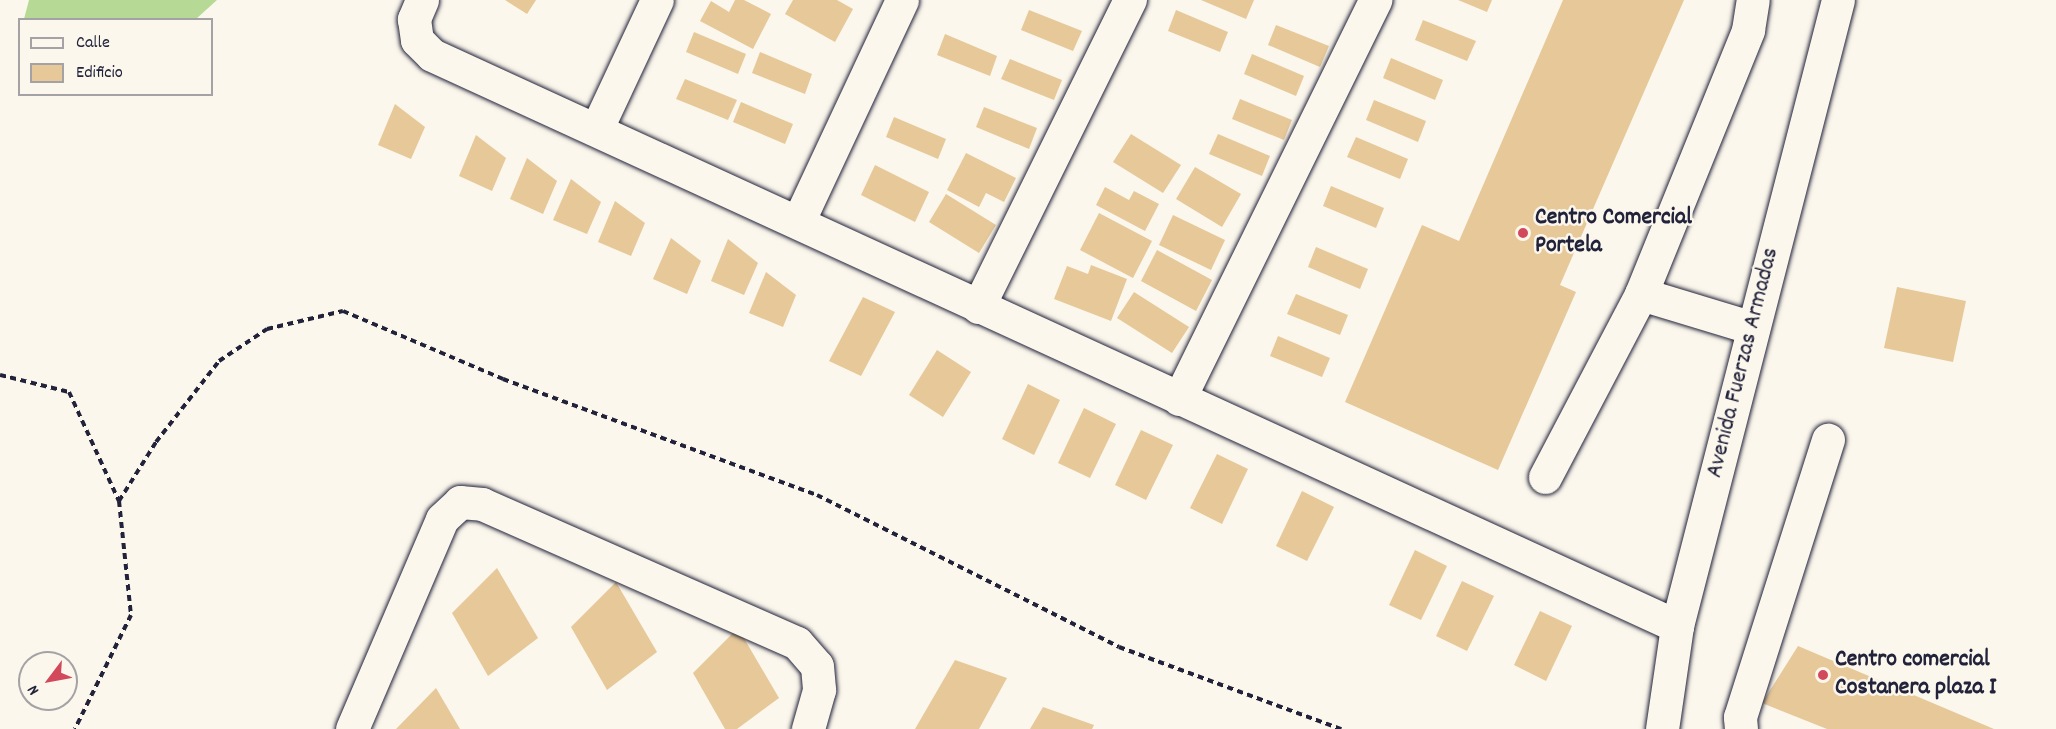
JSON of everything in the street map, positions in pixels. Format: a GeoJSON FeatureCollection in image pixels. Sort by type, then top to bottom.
{"type":"FeatureCollection","features":[{"type":"Feature","properties":{"kind":"street"},"geometry":{"type":"LineString","coordinates":[[422,0],[414,18],[417,40],[432,54],[1677,626]]}},
{"type":"Feature","properties":{"kind":"street"},"geometry":{"type":"LineString","coordinates":[[597,128],[657,0]]}},
{"type":"Feature","properties":{"kind":"street"},"geometry":{"type":"LineString","coordinates":[[798,222],[902,0]]}},
{"type":"Feature","properties":{"kind":"street"},"geometry":{"type":"LineString","coordinates":[[978,306],[1130,0]]}},
{"type":"Feature","properties":{"kind":"street"},"geometry":{"type":"LineString","coordinates":[[1179,399],[1375,0]]}},
{"type":"Feature","properties":{"kind":"street"},"geometry":{"type":"LineString","coordinates":[[1545,477],[1641,294],[1748,30],[1753,0]]}},
{"type":"Feature","properties":{"kind":"street","name":"Avenida Fuerzas Armadas"},"geometry":{"type":"LineString","coordinates":[[1662,729],[1677,626],[1838,0]]}},
{"type":"Feature","properties":{"kind":"street"},"geometry":{"type":"LineString","coordinates":[[1641,294],[1753,328]]}},
{"type":"Feature","properties":{"kind":"street"},"geometry":{"type":"LineString","coordinates":[[1741,729],[1740,717],[1828,440]]}},
{"type":"Feature","properties":{"kind":"street"},"geometry":{"type":"LineString","coordinates":[[351,729],[442,519],[460,502],[482,504],[797,643],[817,666],[819,690],[808,729]]}},
{"type":"Feature","properties":{"kind":"path"},"geometry":{"type":"LineString","coordinates":[[119,501],[156,442],[219,361],[267,329],[343,311],[503,379],[817,495],[1119,647],[1341,729]]}},
{"type":"Feature","properties":{"kind":"path"},"geometry":{"type":"LineString","coordinates":[[0,375],[69,392],[119,501],[131,615],[75,729]]}},
{"type":"Feature","properties":{"kind":"green space"},"geometry":{"type":"Polygon","coordinates":[[[29,0],[217,0],[197,18],[24,18],[29,0]]]}},
{"type":"Feature","properties":{"kind":"building"},"geometry":{"type":"Polygon","coordinates":[[[505,0],[536,0],[527,14],[505,0]]]}},
{"type":"Feature","properties":{"kind":"building"},"geometry":{"type":"Polygon","coordinates":[[[735,0],[744,0],[771,14],[753,49],[700,21],[711,1],[729,12],[735,0]]]}},
{"type":"Feature","properties":{"kind":"building"},"geometry":{"type":"Polygon","coordinates":[[[793,0],[837,0],[853,9],[835,42],[785,14],[793,0]]]}},
{"type":"Feature","properties":{"kind":"building"},"geometry":{"type":"Polygon","coordinates":[[[1201,0],[1254,0],[1246,19],[1201,0]]]}},
{"type":"Feature","properties":{"kind":"building"},"geometry":{"type":"Polygon","coordinates":[[[1458,0],[1492,0],[1487,12],[1458,0]]]}},
{"type":"Feature","properties":{"kind":"building","name":"Centro Comercial Portela"},"geometry":{"type":"Polygon","coordinates":[[[1563,0],[1684,0],[1560,285],[1576,292],[1498,470],[1345,402],[1422,225],[1459,241],[1563,0]]]}},
{"type":"Feature","properties":{"kind":"building"},"geometry":{"type":"Polygon","coordinates":[[[1029,10],[1082,31],[1073,51],[1021,30],[1029,10]]]}},
{"type":"Feature","properties":{"kind":"building"},"geometry":{"type":"Polygon","coordinates":[[[1176,10],[1228,32],[1220,52],[1168,31],[1176,10]]]}},
{"type":"Feature","properties":{"kind":"building"},"geometry":{"type":"Polygon","coordinates":[[[1423,20],[1476,41],[1467,61],[1415,40],[1423,20]]]}},
{"type":"Feature","properties":{"kind":"building"},"geometry":{"type":"Polygon","coordinates":[[[1276,25],[1329,46],[1320,67],[1268,45],[1276,25]]]}},
{"type":"Feature","properties":{"kind":"building"},"geometry":{"type":"Polygon","coordinates":[[[694,32],[746,54],[738,74],[686,52],[694,32]]]}},
{"type":"Feature","properties":{"kind":"building"},"geometry":{"type":"Polygon","coordinates":[[[945,34],[997,56],[990,76],[937,55],[945,34]]]}},
{"type":"Feature","properties":{"kind":"building"},"geometry":{"type":"Polygon","coordinates":[[[760,52],[812,74],[805,94],[752,73],[760,52]]]}},
{"type":"Feature","properties":{"kind":"building"},"geometry":{"type":"Polygon","coordinates":[[[1252,54],[1304,76],[1296,96],[1244,74],[1252,54]]]}},
{"type":"Feature","properties":{"kind":"building"},"geometry":{"type":"Polygon","coordinates":[[[1391,58],[1443,80],[1435,100],[1383,78],[1391,58]]]}},
{"type":"Feature","properties":{"kind":"building"},"geometry":{"type":"Polygon","coordinates":[[[1010,59],[1062,80],[1054,100],[1001,79],[1010,59]]]}},
{"type":"Feature","properties":{"kind":"building"},"geometry":{"type":"Polygon","coordinates":[[[685,79],[737,100],[728,120],[676,99],[685,79]]]}},
{"type":"Feature","properties":{"kind":"building"},"geometry":{"type":"Polygon","coordinates":[[[1240,99],[1292,120],[1284,140],[1232,119],[1240,99]]]}},
{"type":"Feature","properties":{"kind":"building"},"geometry":{"type":"Polygon","coordinates":[[[1374,100],[1426,121],[1418,142],[1366,120],[1374,100]]]}},
{"type":"Feature","properties":{"kind":"building"},"geometry":{"type":"Polygon","coordinates":[[[741,102],[793,124],[785,144],[733,122],[741,102]]]}},
{"type":"Feature","properties":{"kind":"building"},"geometry":{"type":"Polygon","coordinates":[[[395,104],[425,127],[411,159],[378,145],[395,104]]]}},
{"type":"Feature","properties":{"kind":"building"},"geometry":{"type":"Polygon","coordinates":[[[984,107],[1037,128],[1029,149],[976,127],[984,107]]]}},
{"type":"Feature","properties":{"kind":"building"},"geometry":{"type":"Polygon","coordinates":[[[894,117],[946,139],[938,159],[886,137],[894,117]]]}},
{"type":"Feature","properties":{"kind":"building"},"geometry":{"type":"Polygon","coordinates":[[[1131,134],[1181,165],[1163,193],[1113,162],[1131,134]]]}},
{"type":"Feature","properties":{"kind":"building"},"geometry":{"type":"Polygon","coordinates":[[[1218,134],[1270,156],[1262,176],[1209,154],[1218,134]]]}},
{"type":"Feature","properties":{"kind":"building"},"geometry":{"type":"Polygon","coordinates":[[[476,135],[506,158],[492,191],[459,176],[476,135]]]}},
{"type":"Feature","properties":{"kind":"building"},"geometry":{"type":"Polygon","coordinates":[[[1356,137],[1408,159],[1400,179],[1347,157],[1356,137]]]}},
{"type":"Feature","properties":{"kind":"building"},"geometry":{"type":"Polygon","coordinates":[[[966,153],[1016,178],[1004,202],[986,193],[979,207],[947,190],[966,153]]]}},
{"type":"Feature","properties":{"kind":"building"},"geometry":{"type":"Polygon","coordinates":[[[527,158],[557,181],[543,214],[510,199],[527,158]]]}},
{"type":"Feature","properties":{"kind":"building"},"geometry":{"type":"Polygon","coordinates":[[[875,165],[929,192],[915,222],[861,195],[875,165]]]}},
{"type":"Feature","properties":{"kind":"building"},"geometry":{"type":"Polygon","coordinates":[[[1195,167],[1241,194],[1222,227],[1176,199],[1195,167]]]}},
{"type":"Feature","properties":{"kind":"building"},"geometry":{"type":"Polygon","coordinates":[[[571,179],[601,202],[587,234],[553,220],[571,179]]]}},
{"type":"Feature","properties":{"kind":"building"},"geometry":{"type":"Polygon","coordinates":[[[1331,186],[1384,208],[1376,228],[1323,206],[1331,186]]]}},
{"type":"Feature","properties":{"kind":"building"},"geometry":{"type":"Polygon","coordinates":[[[1105,187],[1129,200],[1134,191],[1159,204],[1145,231],[1096,205],[1105,187]]]}},
{"type":"Feature","properties":{"kind":"building"},"geometry":{"type":"Polygon","coordinates":[[[946,194],[996,225],[979,253],[929,222],[946,194]]]}},
{"type":"Feature","properties":{"kind":"building"},"geometry":{"type":"Polygon","coordinates":[[[615,201],[645,223],[631,256],[598,242],[615,201]]]}},
{"type":"Feature","properties":{"kind":"building"},"geometry":{"type":"Polygon","coordinates":[[[1099,213],[1152,241],[1133,278],[1080,250],[1099,213]]]}},
{"type":"Feature","properties":{"kind":"building"},"geometry":{"type":"Polygon","coordinates":[[[1173,215],[1225,240],[1211,270],[1159,245],[1173,215]]]}},
{"type":"Feature","properties":{"kind":"building"},"geometry":{"type":"Polygon","coordinates":[[[671,238],[701,261],[687,294],[653,279],[671,238]]]}},
{"type":"Feature","properties":{"kind":"building"},"geometry":{"type":"Polygon","coordinates":[[[728,239],[758,263],[744,295],[711,281],[728,239]]]}},
{"type":"Feature","properties":{"kind":"building"},"geometry":{"type":"Polygon","coordinates":[[[1316,247],[1368,269],[1360,289],[1308,267],[1316,247]]]}},
{"type":"Feature","properties":{"kind":"building"},"geometry":{"type":"Polygon","coordinates":[[[1157,250],[1212,280],[1196,311],[1141,281],[1157,250]]]}},
{"type":"Feature","properties":{"kind":"building"},"geometry":{"type":"Polygon","coordinates":[[[1091,265],[1127,279],[1111,321],[1054,299],[1067,266],[1088,274],[1091,265]]]}},
{"type":"Feature","properties":{"kind":"building"},"geometry":{"type":"Polygon","coordinates":[[[766,272],[796,295],[783,327],[749,313],[766,272]]]}},
{"type":"Feature","properties":{"kind":"building"},"geometry":{"type":"Polygon","coordinates":[[[1897,287],[1966,301],[1953,362],[1884,348],[1897,287]]]}},
{"type":"Feature","properties":{"kind":"building"},"geometry":{"type":"Polygon","coordinates":[[[1134,292],[1189,327],[1172,353],[1117,318],[1134,292]]]}},
{"type":"Feature","properties":{"kind":"building"},"geometry":{"type":"Polygon","coordinates":[[[1296,294],[1348,315],[1340,335],[1287,314],[1296,294]]]}},
{"type":"Feature","properties":{"kind":"building"},"geometry":{"type":"Polygon","coordinates":[[[863,297],[895,312],[861,376],[829,361],[863,297]]]}},
{"type":"Feature","properties":{"kind":"building"},"geometry":{"type":"Polygon","coordinates":[[[1278,336],[1330,358],[1322,377],[1270,356],[1278,336]]]}},
{"type":"Feature","properties":{"kind":"building"},"geometry":{"type":"Polygon","coordinates":[[[937,350],[971,372],[943,417],[909,395],[937,350]]]}},
{"type":"Feature","properties":{"kind":"building"},"geometry":{"type":"Polygon","coordinates":[[[1028,384],[1060,400],[1034,455],[1002,439],[1028,384]]]}},
{"type":"Feature","properties":{"kind":"building"},"geometry":{"type":"Polygon","coordinates":[[[1084,408],[1116,424],[1090,478],[1058,463],[1084,408]]]}},
{"type":"Feature","properties":{"kind":"building"},"geometry":{"type":"Polygon","coordinates":[[[1141,430],[1173,445],[1146,500],[1115,485],[1141,430]]]}},
{"type":"Feature","properties":{"kind":"building"},"geometry":{"type":"Polygon","coordinates":[[[1217,454],[1248,469],[1222,524],[1190,508],[1217,454]]]}},
{"type":"Feature","properties":{"kind":"building"},"geometry":{"type":"Polygon","coordinates":[[[1302,491],[1334,507],[1307,561],[1276,546],[1302,491]]]}},
{"type":"Feature","properties":{"kind":"building"},"geometry":{"type":"Polygon","coordinates":[[[1415,550],[1447,566],[1421,620],[1389,605],[1415,550]]]}},
{"type":"Feature","properties":{"kind":"building"},"geometry":{"type":"Polygon","coordinates":[[[497,568],[538,638],[488,676],[452,613],[497,568]]]}},
{"type":"Feature","properties":{"kind":"building"},"geometry":{"type":"Polygon","coordinates":[[[1462,581],[1494,596],[1467,651],[1436,636],[1462,581]]]}},
{"type":"Feature","properties":{"kind":"building"},"geometry":{"type":"Polygon","coordinates":[[[616,582],[657,652],[607,690],[571,627],[616,582]]]}},
{"type":"Feature","properties":{"kind":"building"},"geometry":{"type":"Polygon","coordinates":[[[1540,611],[1572,626],[1546,681],[1514,665],[1540,611]]]}},
{"type":"Feature","properties":{"kind":"building"},"geometry":{"type":"Polygon","coordinates":[[[738,628],[779,698],[737,729],[725,729],[693,673],[738,628]]]}},
{"type":"Feature","properties":{"kind":"building","name":"Centro comercial Costanera plaza I"},"geometry":{"type":"Polygon","coordinates":[[[1798,646],[1994,729],[1827,729],[1762,703],[1798,646]]]}},
{"type":"Feature","properties":{"kind":"building"},"geometry":{"type":"Polygon","coordinates":[[[955,660],[1007,678],[979,729],[915,729],[955,660]]]}},
{"type":"Feature","properties":{"kind":"building"},"geometry":{"type":"Polygon","coordinates":[[[436,688],[460,729],[396,729],[436,688]]]}},
{"type":"Feature","properties":{"kind":"building"},"geometry":{"type":"Polygon","coordinates":[[[1043,707],[1094,725],[1092,729],[1030,729],[1043,707]]]}},
{"type":"Feature","properties":{"kind":"place","name":"Centro Comercial Portela"},"geometry":{"type":"Point","coordinates":[1523,233]}},
{"type":"Feature","properties":{"kind":"place","name":"Centro comercial Costanera plaza I"},"geometry":{"type":"Point","coordinates":[1823,675]}}]}
